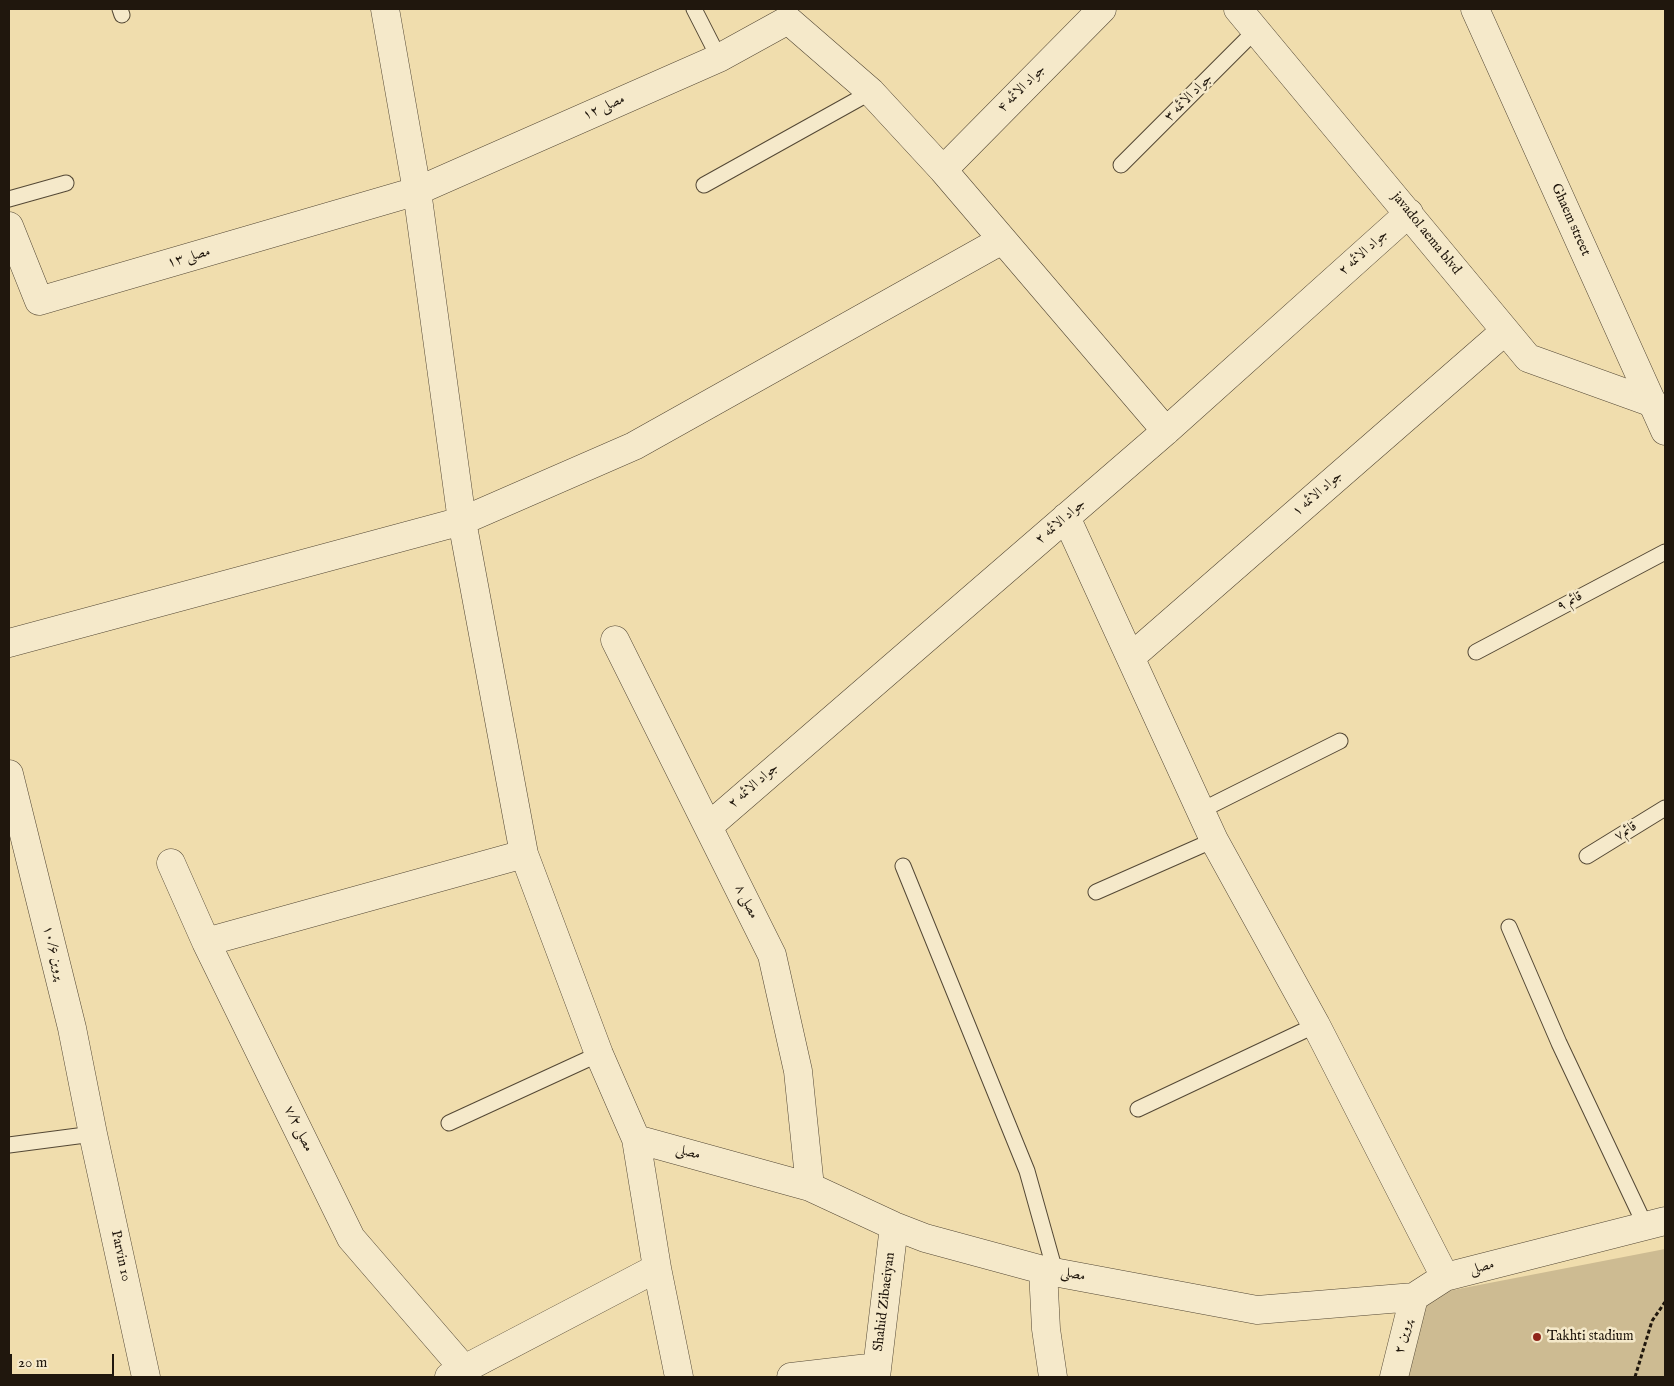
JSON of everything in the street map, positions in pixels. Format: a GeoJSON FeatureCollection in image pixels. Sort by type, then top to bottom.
{"type":"FeatureCollection","features":[{"type":"Feature","properties":{"kind":"street"},"geometry":{"type":"LineString","coordinates":[[385,9],[417,191],[462,521],[524,854],[599,1054],[636,1139],[657,1268],[679,1377]]}},
{"type":"Feature","properties":{"kind":"street","name":"جواد الائمه ۴"},"geometry":{"type":"LineString","coordinates":[[943,170],[1102,9]]}},
{"type":"Feature","properties":{"kind":"street","name":"javadol aema blvd"},"geometry":{"type":"LineString","coordinates":[[1238,9],[1528,358],[1653,403]]}},
{"type":"Feature","properties":{"kind":"street","name":"Ghaem street"},"geometry":{"type":"LineString","coordinates":[[1475,9],[1665,431]]}},
{"type":"Feature","properties":{"kind":"street","name":"مصلی ۱۲"},"geometry":{"type":"LineString","coordinates":[[417,191],[718,58],[788,20],[871,92]]}},
{"type":"Feature","properties":{"kind":"street"},"geometry":{"type":"LineString","coordinates":[[871,92],[943,170],[1166,431]]}},
{"type":"Feature","properties":{"kind":"street","name":"مصلی ۱۳"},"geometry":{"type":"LineString","coordinates":[[9,226],[39,302],[417,191]]}},
{"type":"Feature","properties":{"kind":"street","name":"جواد الائمه ۲"},"geometry":{"type":"LineString","coordinates":[[709,826],[1166,431],[1409,213]]}},
{"type":"Feature","properties":{"kind":"street"},"geometry":{"type":"LineString","coordinates":[[9,643],[462,521],[634,446],[1002,240]]}},
{"type":"Feature","properties":{"kind":"street","name":"جواد الائمه ۱"},"geometry":{"type":"LineString","coordinates":[[1131,658],[1505,331]]}},
{"type":"Feature","properties":{"kind":"street"},"geometry":{"type":"LineString","coordinates":[[1066,517],[1202,810],[1214,840],[1316,1025],[1445,1277]]}},
{"type":"Feature","properties":{"kind":"street","name":"مصلی ۸"},"geometry":{"type":"LineString","coordinates":[[615,640],[772,955],[798,1071],[810,1187]]}},
{"type":"Feature","properties":{"kind":"street","name":"پروین ۱۰/۶"},"geometry":{"type":"LineString","coordinates":[[9,774],[16,830],[72,1028],[93,1134]]}},
{"type":"Feature","properties":{"kind":"street"},"geometry":{"type":"LineString","coordinates":[[206,942],[524,854]]}},
{"type":"Feature","properties":{"kind":"street","name":"مصلی ۷/۲"},"geometry":{"type":"LineString","coordinates":[[171,863],[206,942],[351,1238],[460,1374]]}},
{"type":"Feature","properties":{"kind":"street","name":"Parvin 10"},"geometry":{"type":"LineString","coordinates":[[93,1134],[146,1377]]}},
{"type":"Feature","properties":{"kind":"street","name":"مصلی"},"geometry":{"type":"LineString","coordinates":[[636,1139],[810,1187],[894,1226],[925,1238],[1049,1271],[1257,1310],[1414,1297],[1445,1277],[1655,1223]]}},
{"type":"Feature","properties":{"kind":"street","name":"Shahid Zibaeiyan"},"geometry":{"type":"LineString","coordinates":[[876,1372],[894,1226]]}},
{"type":"Feature","properties":{"kind":"street"},"geometry":{"type":"LineString","coordinates":[[460,1374],[657,1268]]}},
{"type":"Feature","properties":{"kind":"street"},"geometry":{"type":"LineString","coordinates":[[1049,1271],[1046,1329],[1053,1377]]}},
{"type":"Feature","properties":{"kind":"street","name":"پروین ۲"},"geometry":{"type":"LineString","coordinates":[[1394,1377],[1414,1297]]}},
{"type":"Feature","properties":{"kind":"street"},"geometry":{"type":"LineString","coordinates":[[790,1377],[876,1372]]}},
{"type":"Feature","properties":{"kind":"lane"},"geometry":{"type":"LineString","coordinates":[[694,9],[718,58]]}},
{"type":"Feature","properties":{"kind":"lane","name":"جواد الائمه ۳"},"geometry":{"type":"LineString","coordinates":[[1121,165],[1256,30]]}},
{"type":"Feature","properties":{"kind":"lane"},"geometry":{"type":"LineString","coordinates":[[704,185],[871,92]]}},
{"type":"Feature","properties":{"kind":"lane"},"geometry":{"type":"LineString","coordinates":[[9,199],[66,183]]}},
{"type":"Feature","properties":{"kind":"lane","name":"قائم ۹"},"geometry":{"type":"LineString","coordinates":[[1476,652],[1665,552]]}},
{"type":"Feature","properties":{"kind":"lane"},"geometry":{"type":"LineString","coordinates":[[1202,810],[1340,741]]}},
{"type":"Feature","properties":{"kind":"lane","name":"قائم۷"},"geometry":{"type":"LineString","coordinates":[[1587,856],[1665,808]]}},
{"type":"Feature","properties":{"kind":"lane"},"geometry":{"type":"LineString","coordinates":[[1096,892],[1214,840]]}},
{"type":"Feature","properties":{"kind":"lane"},"geometry":{"type":"LineString","coordinates":[[903,866],[1027,1171],[1049,1271]]}},
{"type":"Feature","properties":{"kind":"lane"},"geometry":{"type":"LineString","coordinates":[[1509,927],[1558,1043],[1655,1223]]}},
{"type":"Feature","properties":{"kind":"lane"},"geometry":{"type":"LineString","coordinates":[[1138,1109],[1316,1025]]}},
{"type":"Feature","properties":{"kind":"lane"},"geometry":{"type":"LineString","coordinates":[[449,1122],[599,1054]]}},
{"type":"Feature","properties":{"kind":"lane"},"geometry":{"type":"LineString","coordinates":[[9,1145],[93,1134]]}},
{"type":"Feature","properties":{"kind":"path"},"geometry":{"type":"LineString","coordinates":[[1635,1377],[1652,1321],[1665,1302]]}},
{"type":"Feature","properties":{"kind":"shaded area","name":"Takhti stadium"},"geometry":{"type":"Polygon","coordinates":[[[1665,1249],[1665,1377],[1401,1377],[1417,1297],[1665,1249]]]}},
{"type":"Feature","properties":{"kind":"place","name":"Takhti stadium"},"geometry":{"type":"Point","coordinates":[1537,1337]}}]}
